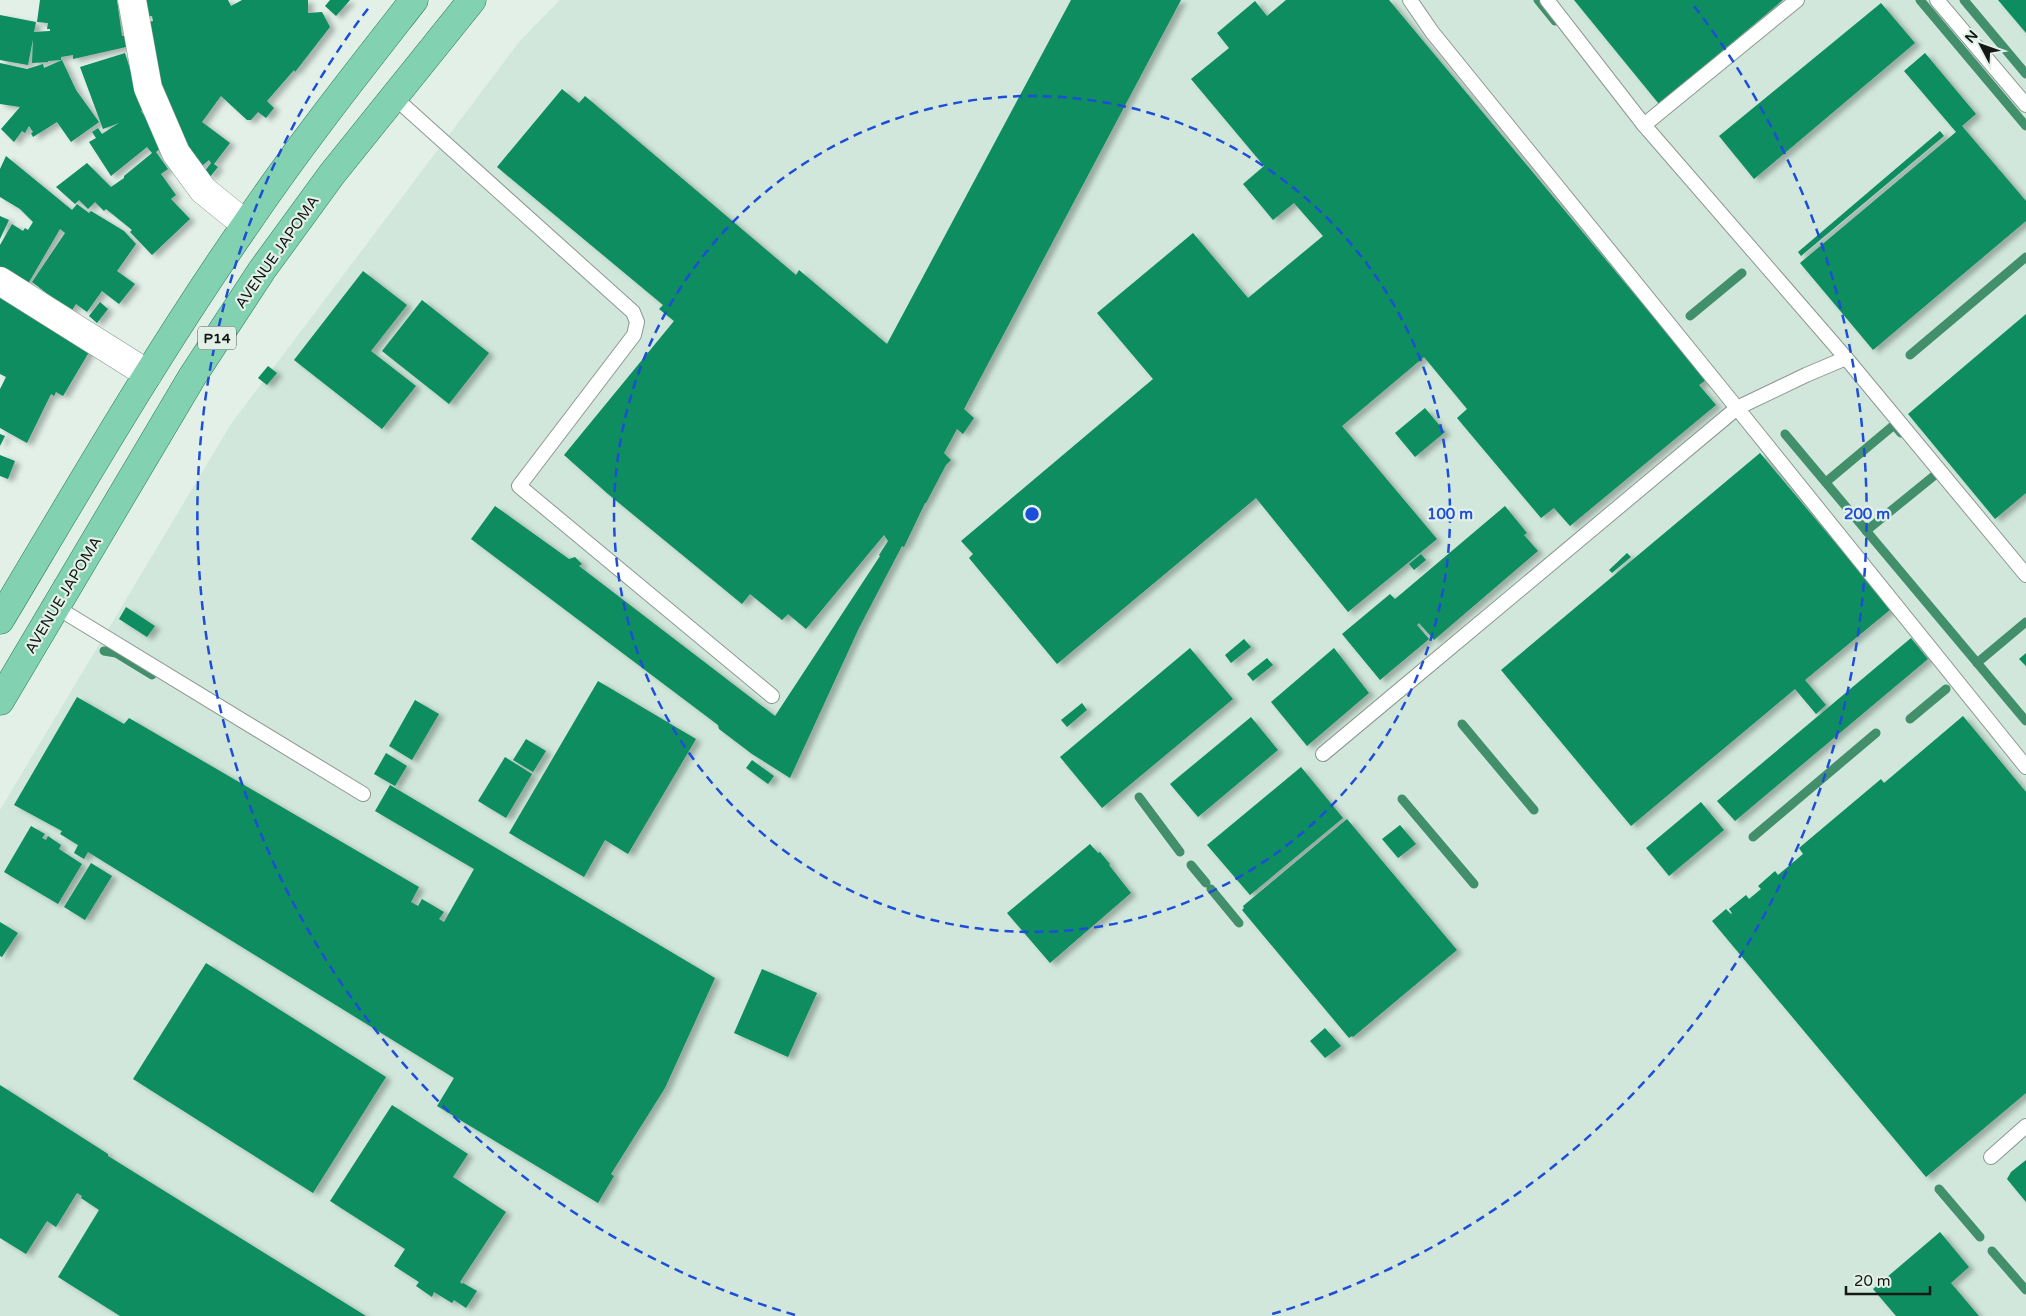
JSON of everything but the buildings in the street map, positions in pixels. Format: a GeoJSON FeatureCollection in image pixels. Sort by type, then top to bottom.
{"type":"FeatureCollection","features":[{"type":"Feature","properties":{"kind":"main road","name":"P14"},"geometry":{"type":"LineString","coordinates":[[0,620],[148,374],[245,224],[289,162],[414,0]]}},
{"type":"Feature","properties":{"kind":"main road","name":"AVENUE JAPOMA"},"geometry":{"type":"LineString","coordinates":[[0,701],[192,377],[262,270],[332,174],[472,0]]}},
{"type":"Feature","properties":{"kind":"street"},"geometry":{"type":"LineString","coordinates":[[132,0],[148,88],[176,153],[203,190],[245,224]]}},
{"type":"Feature","properties":{"kind":"street"},"geometry":{"type":"LineString","coordinates":[[0,281],[148,374]]}},
{"type":"Feature","properties":{"kind":"lane"},"geometry":{"type":"LineString","coordinates":[[1410,0],[1432,32],[2026,767]]}},
{"type":"Feature","properties":{"kind":"lane"},"geometry":{"type":"LineString","coordinates":[[1547,0],[1644,125],[1846,358],[2026,575]]}},
{"type":"Feature","properties":{"kind":"lane"},"geometry":{"type":"LineString","coordinates":[[1644,125],[1797,0]]}},
{"type":"Feature","properties":{"kind":"lane"},"geometry":{"type":"LineString","coordinates":[[1937,0],[2026,105]]}},
{"type":"Feature","properties":{"kind":"lane"},"geometry":{"type":"LineString","coordinates":[[394,97],[633,312],[637,322],[634,335],[519,486],[772,696]]}},
{"type":"Feature","properties":{"kind":"lane"},"geometry":{"type":"LineString","coordinates":[[1323,754],[1737,408],[1846,358]]}},
{"type":"Feature","properties":{"kind":"lane"},"geometry":{"type":"LineString","coordinates":[[56,607],[363,794]]}},
{"type":"Feature","properties":{"kind":"lane"},"geometry":{"type":"LineString","coordinates":[[1991,1157],[2026,1126]]}},
{"type":"Feature","properties":{"kind":"shaded area"},"geometry":{"type":"Polygon","coordinates":[[[560,0],[2026,0],[2026,1316],[0,1316],[0,810],[231,424],[519,42],[560,0]]]}},
{"type":"Feature","properties":{"kind":"waterway"},"geometry":{"type":"LineString","coordinates":[[1538,0],[1555,21]]}},
{"type":"Feature","properties":{"kind":"waterway"},"geometry":{"type":"LineString","coordinates":[[1920,0],[2026,126]]}},
{"type":"Feature","properties":{"kind":"waterway"},"geometry":{"type":"LineString","coordinates":[[1964,0],[2026,74]]}},
{"type":"Feature","properties":{"kind":"waterway"},"geometry":{"type":"LineString","coordinates":[[1910,355],[2026,257]]}},
{"type":"Feature","properties":{"kind":"waterway"},"geometry":{"type":"LineString","coordinates":[[1690,316],[1742,273]]}},
{"type":"Feature","properties":{"kind":"waterway"},"geometry":{"type":"LineString","coordinates":[[1826,482],[1894,425],[1901,433]]}},
{"type":"Feature","properties":{"kind":"waterway"},"geometry":{"type":"LineString","coordinates":[[1785,434],[2026,721]]}},
{"type":"Feature","properties":{"kind":"waterway"},"geometry":{"type":"LineString","coordinates":[[1866,531],[1935,475]]}},
{"type":"Feature","properties":{"kind":"waterway"},"geometry":{"type":"LineString","coordinates":[[1977,663],[2026,622]]}},
{"type":"Feature","properties":{"kind":"waterway"},"geometry":{"type":"LineString","coordinates":[[104,651],[116,653],[152,675]]}},
{"type":"Feature","properties":{"kind":"waterway"},"geometry":{"type":"LineString","coordinates":[[1910,719],[1946,689]]}},
{"type":"Feature","properties":{"kind":"waterway"},"geometry":{"type":"LineString","coordinates":[[1462,724],[1534,810]]}},
{"type":"Feature","properties":{"kind":"waterway"},"geometry":{"type":"LineString","coordinates":[[1753,837],[1876,733]]}},
{"type":"Feature","properties":{"kind":"waterway"},"geometry":{"type":"LineString","coordinates":[[1139,797],[1180,852]]}},
{"type":"Feature","properties":{"kind":"waterway"},"geometry":{"type":"LineString","coordinates":[[1402,799],[1474,884]]}},
{"type":"Feature","properties":{"kind":"waterway"},"geometry":{"type":"LineString","coordinates":[[1191,865],[1206,883]]}},
{"type":"Feature","properties":{"kind":"waterway"},"geometry":{"type":"LineString","coordinates":[[1211,889],[1239,923]]}},
{"type":"Feature","properties":{"kind":"waterway"},"geometry":{"type":"LineString","coordinates":[[1939,1189],[1980,1237]]}},
{"type":"Feature","properties":{"kind":"waterway"},"geometry":{"type":"LineString","coordinates":[[1992,1251],[2026,1290]]}}]}
